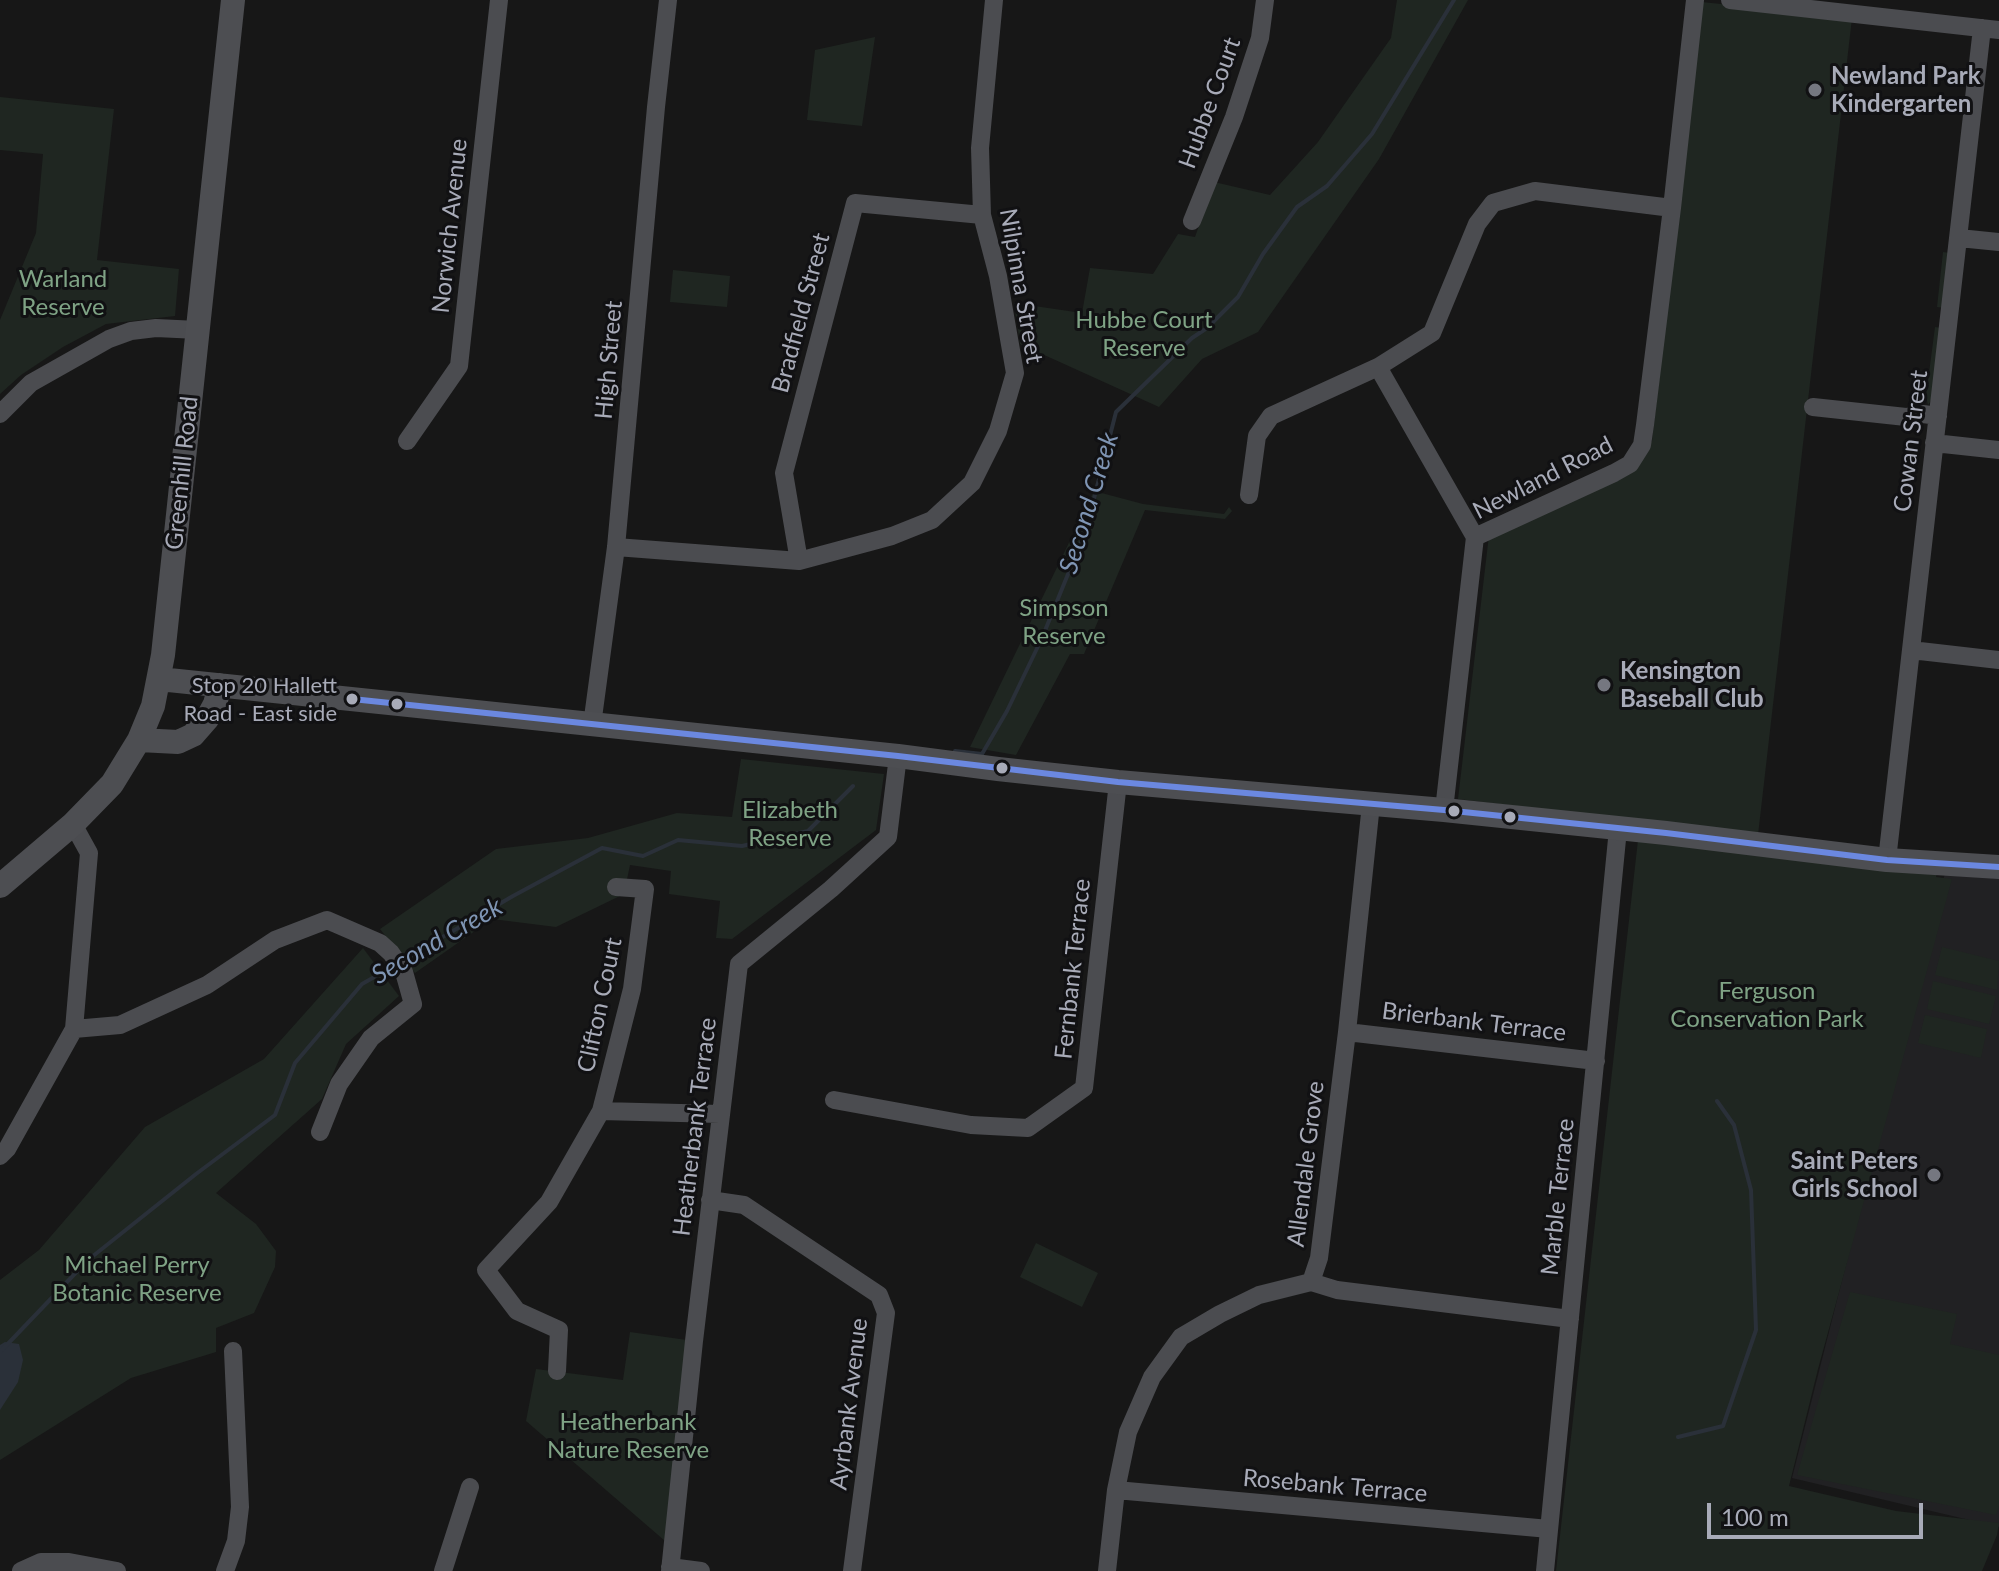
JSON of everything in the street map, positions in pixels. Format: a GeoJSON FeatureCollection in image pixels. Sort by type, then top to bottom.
{"type":"FeatureCollection","features":[{"type":"Feature","properties":{"kind":"main road","name":"Greenhill Road"},"geometry":{"type":"LineString","coordinates":[[0,886],[73,824],[112,784],[139,740],[153,706],[159,679],[233,0]]}},
{"type":"Feature","properties":{"kind":"main road"},"geometry":{"type":"LineString","coordinates":[[159,679],[1118,782],[1444,810],[1887,860],[1999,867]]}},
{"type":"Feature","properties":{"kind":"main road"},"geometry":{"type":"LineString","coordinates":[[139,740],[178,742],[193,735],[207,719],[220,685]]}},
{"type":"Feature","properties":{"kind":"street","name":"Norwich Avenue"},"geometry":{"type":"LineString","coordinates":[[407,441],[459,366],[499,0]]}},
{"type":"Feature","properties":{"kind":"street","name":"High Street"},"geometry":{"type":"LineString","coordinates":[[592,725],[616,547],[668,0]]}},
{"type":"Feature","properties":{"kind":"street","name":"Nilpinna Street"},"geometry":{"type":"LineString","coordinates":[[616,547],[799,561],[892,536],[932,520],[972,483],[998,431],[1015,373],[998,276],[982,215],[980,148],[994,0]]}},
{"type":"Feature","properties":{"kind":"street","name":"Hubbe Court"},"geometry":{"type":"LineString","coordinates":[[1192,221],[1234,117],[1260,38],[1265,0]]}},
{"type":"Feature","properties":{"kind":"street","name":"Newland Road"},"geometry":{"type":"LineString","coordinates":[[1444,810],[1475,537],[1614,473],[1630,464],[1642,445],[1695,0]]}},
{"type":"Feature","properties":{"kind":"street"},"geometry":{"type":"LineString","coordinates":[[1730,0],[1839,6],[1990,29]]}},
{"type":"Feature","properties":{"kind":"street","name":"Cowan Street"},"geometry":{"type":"LineString","coordinates":[[1887,860],[1959,238],[1990,29]]}},
{"type":"Feature","properties":{"kind":"street"},"geometry":{"type":"LineString","coordinates":[[1249,495],[1257,436],[1271,416],[1378,367],[1432,333],[1477,224],[1493,203],[1535,191],[1672,208]]}},
{"type":"Feature","properties":{"kind":"street","name":"Bradfield Street"},"geometry":{"type":"LineString","coordinates":[[799,561],[784,473],[855,203],[982,215]]}},
{"type":"Feature","properties":{"kind":"street"},"geometry":{"type":"LineString","coordinates":[[1959,238],[1999,242]]}},
{"type":"Feature","properties":{"kind":"street"},"geometry":{"type":"LineString","coordinates":[[0,414],[31,383],[109,339],[131,331],[156,328],[198,330]]}},
{"type":"Feature","properties":{"kind":"street"},"geometry":{"type":"LineString","coordinates":[[1378,367],[1475,537]]}},
{"type":"Feature","properties":{"kind":"street"},"geometry":{"type":"LineString","coordinates":[[1813,407],[1906,417],[1923,414],[1938,416]]}},
{"type":"Feature","properties":{"kind":"street"},"geometry":{"type":"LineString","coordinates":[[1934,443],[1999,450]]}},
{"type":"Feature","properties":{"kind":"street"},"geometry":{"type":"LineString","coordinates":[[1911,650],[1999,660]]}},
{"type":"Feature","properties":{"kind":"street","name":"Heatherbank Terrace"},"geometry":{"type":"LineString","coordinates":[[670,1569],[739,964],[831,889],[888,837],[898,756]]}},
{"type":"Feature","properties":{"kind":"street","name":"Fernbank Terrace"},"geometry":{"type":"LineString","coordinates":[[834,1100],[971,1125],[1028,1128],[1084,1088],[1118,782]]}},
{"type":"Feature","properties":{"kind":"street","name":"Allendale Grove"},"geometry":{"type":"LineString","coordinates":[[1107,1571],[1116,1490],[1128,1432],[1152,1377],[1181,1337],[1259,1295],[1311,1282],[1319,1258],[1371,804]]}},
{"type":"Feature","properties":{"kind":"street"},"geometry":{"type":"LineString","coordinates":[[0,1156],[7,1149],[74,1029],[89,853],[73,824]]}},
{"type":"Feature","properties":{"kind":"street","name":"Marble Terrace"},"geometry":{"type":"LineString","coordinates":[[1545,1571],[1618,829]]}},
{"type":"Feature","properties":{"kind":"street","name":"Clifton Court"},"geometry":{"type":"LineString","coordinates":[[557,1371],[559,1330],[517,1311],[486,1270],[549,1202],[601,1111],[632,989],[645,889],[616,887]]}},
{"type":"Feature","properties":{"kind":"street"},"geometry":{"type":"LineString","coordinates":[[74,1029],[120,1025],[207,985],[275,940],[327,920],[380,943],[404,972],[413,1004],[371,1038],[339,1084],[320,1132]]}},
{"type":"Feature","properties":{"kind":"street","name":"Brierbank Terrace"},"geometry":{"type":"LineString","coordinates":[[1347,1032],[1596,1061]]}},
{"type":"Feature","properties":{"kind":"street"},"geometry":{"type":"LineString","coordinates":[[601,1111],[720,1114]]}},
{"type":"Feature","properties":{"kind":"street","name":"Ayrbank Avenue"},"geometry":{"type":"LineString","coordinates":[[710,1200],[744,1205],[879,1295],[886,1313],[852,1571]]}},
{"type":"Feature","properties":{"kind":"street"},"geometry":{"type":"LineString","coordinates":[[1311,1282],[1337,1290],[1570,1319]]}},
{"type":"Feature","properties":{"kind":"street"},"geometry":{"type":"LineString","coordinates":[[225,1571],[236,1541],[240,1507],[233,1351]]}},
{"type":"Feature","properties":{"kind":"street"},"geometry":{"type":"LineString","coordinates":[[443,1571],[470,1487]]}},
{"type":"Feature","properties":{"kind":"street","name":"Rosebank Terrace"},"geometry":{"type":"LineString","coordinates":[[1116,1490],[1549,1529]]}},
{"type":"Feature","properties":{"kind":"street"},"geometry":{"type":"LineString","coordinates":[[21,1571],[41,1562],[69,1562],[117,1571]]}},
{"type":"Feature","properties":{"kind":"street"},"geometry":{"type":"LineString","coordinates":[[670,1569],[701,1571]]}},
{"type":"Feature","properties":{"kind":"shaded area","name":"Saint Peters Girls School"},"geometry":{"type":"Polygon","coordinates":[[[1947,865],[1999,872],[1999,1527],[1792,1478],[1947,865]]]}},
{"type":"Feature","properties":{"kind":"shaded area"},"geometry":{"type":"Polygon","coordinates":[[[5,1342],[19,1344],[23,1360],[18,1382],[0,1410],[0,1345],[5,1342]]]}},
{"type":"Feature","properties":{"kind":"green space","name":"Hubbe Court Reserve"},"geometry":{"type":"Polygon","coordinates":[[[1397,0],[1468,0],[1379,159],[1258,332],[1202,359],[1159,407],[1020,344],[1014,303],[1082,313],[1090,268],[1153,274],[1178,234],[1195,237],[1214,182],[1270,195],[1318,142],[1391,38],[1397,0]]]}},
{"type":"Feature","properties":{"kind":"green space"},"geometry":{"type":"Polygon","coordinates":[[[1702,2],[1852,18],[1758,835],[1458,799],[1489,535],[1624,476],[1652,441],[1702,2]]]}},
{"type":"Feature","properties":{"kind":"green space"},"geometry":{"type":"Polygon","coordinates":[[[875,37],[862,126],[807,120],[815,50],[875,37]]]}},
{"type":"Feature","properties":{"kind":"green space","name":"Warland Reserve"},"geometry":{"type":"Polygon","coordinates":[[[0,97],[114,109],[97,260],[179,269],[175,316],[106,324],[63,347],[21,375],[0,394],[0,320],[36,233],[43,154],[0,150],[0,97]]]}},
{"type":"Feature","properties":{"kind":"green space"},"geometry":{"type":"Polygon","coordinates":[[[1943,252],[1950,253],[1944,308],[1937,307],[1943,252]]]}},
{"type":"Feature","properties":{"kind":"green space"},"geometry":{"type":"Polygon","coordinates":[[[673,270],[730,276],[727,307],[670,302],[673,270]]]}},
{"type":"Feature","properties":{"kind":"green space"},"geometry":{"type":"Polygon","coordinates":[[[1935,327],[1942,328],[1933,398],[1928,405],[1926,396],[1935,327]]]}},
{"type":"Feature","properties":{"kind":"green space","name":"Simpson Reserve"},"geometry":{"type":"Polygon","coordinates":[[[1094,491],[1143,504],[1224,514],[1229,507],[1232,511],[1225,519],[1145,510],[1084,654],[1070,654],[1016,755],[970,747],[1094,491]]]}},
{"type":"Feature","properties":{"kind":"green space","name":"Elizabeth Reserve"},"geometry":{"type":"Polygon","coordinates":[[[741,759],[884,774],[876,830],[732,939],[716,938],[720,901],[669,894],[671,871],[630,865],[624,894],[556,927],[492,919],[415,973],[380,929],[496,849],[588,838],[677,813],[732,817],[741,759]]]}},
{"type":"Feature","properties":{"kind":"green space","name":"Ferguson Conservation Park"},"geometry":{"type":"Polygon","coordinates":[[[1638,840],[1938,869],[1936,877],[1952,879],[1789,1486],[1896,1511],[1999,1523],[1982,1571],[1556,1571],[1638,840]]]}},
{"type":"Feature","properties":{"kind":"green space"},"geometry":{"type":"Polygon","coordinates":[[[1942,947],[1999,961],[1997,990],[1935,975],[1942,947]]]}},
{"type":"Feature","properties":{"kind":"green space","name":"Michael Perry Botanic Reserve"},"geometry":{"type":"Polygon","coordinates":[[[363,948],[399,996],[346,1044],[322,1099],[216,1193],[256,1224],[276,1251],[275,1267],[254,1313],[216,1328],[216,1352],[131,1378],[0,1460],[0,1280],[39,1250],[145,1127],[264,1059],[363,948]]]}},
{"type":"Feature","properties":{"kind":"green space"},"geometry":{"type":"Polygon","coordinates":[[[1933,981],[1996,996],[1989,1024],[1927,1009],[1933,981]]]}},
{"type":"Feature","properties":{"kind":"green space"},"geometry":{"type":"Polygon","coordinates":[[[1925,1015],[1987,1029],[1981,1058],[1918,1043],[1925,1015]]]}},
{"type":"Feature","properties":{"kind":"green space"},"geometry":{"type":"Polygon","coordinates":[[[1036,1243],[1098,1273],[1082,1307],[1020,1277],[1036,1243]]]}},
{"type":"Feature","properties":{"kind":"green space"},"geometry":{"type":"Polygon","coordinates":[[[1850,1292],[1957,1314],[1950,1344],[1999,1355],[1999,1506],[1996,1515],[1797,1475],[1850,1292]]]}},
{"type":"Feature","properties":{"kind":"green space","name":"Heatherbank Nature Reserve"},"geometry":{"type":"Polygon","coordinates":[[[630,1332],[694,1341],[672,1547],[526,1421],[536,1369],[623,1380],[630,1332]]]}},
{"type":"Feature","properties":{"kind":"waterway","name":"Second Creek"},"geometry":{"type":"LineString","coordinates":[[955,751],[982,754],[1007,711],[1042,638],[1086,530],[1116,412],[1238,297],[1263,254],[1297,207],[1327,186],[1372,134],[1454,0]]}},
{"type":"Feature","properties":{"kind":"waterway","name":"Second Creek"},"geometry":{"type":"LineString","coordinates":[[403,960],[602,848],[643,856],[678,840],[742,846],[808,831],[853,786]]}},
{"type":"Feature","properties":{"kind":"waterway","name":"Second Creek"},"geometry":{"type":"LineString","coordinates":[[0,1352],[88,1260],[275,1115],[295,1063],[362,984],[392,967]]}},
{"type":"Feature","properties":{"kind":"waterway"},"geometry":{"type":"LineString","coordinates":[[1678,1437],[1723,1426],[1756,1330],[1751,1190],[1734,1125],[1717,1101]]}},
{"type":"Feature","properties":{"kind":"transit line"},"geometry":{"type":"LineString","coordinates":[[352,699],[1118,782],[1444,810],[1887,860],[1999,867]]}},
{"type":"Feature","properties":{"kind":"place","name":"Newland Park Kindergarten"},"geometry":{"type":"Point","coordinates":[1815,90]}},
{"type":"Feature","properties":{"kind":"place","name":"Kensington Baseball Club"},"geometry":{"type":"Point","coordinates":[1604,685]}},
{"type":"Feature","properties":{"kind":"place","name":"Stop 20 Hallett Road - East side"},"geometry":{"type":"Point","coordinates":[352,699]}},
{"type":"Feature","properties":{"kind":"place","name":"Saint Peters Girls School"},"geometry":{"type":"Point","coordinates":[1934,1175]}}]}
